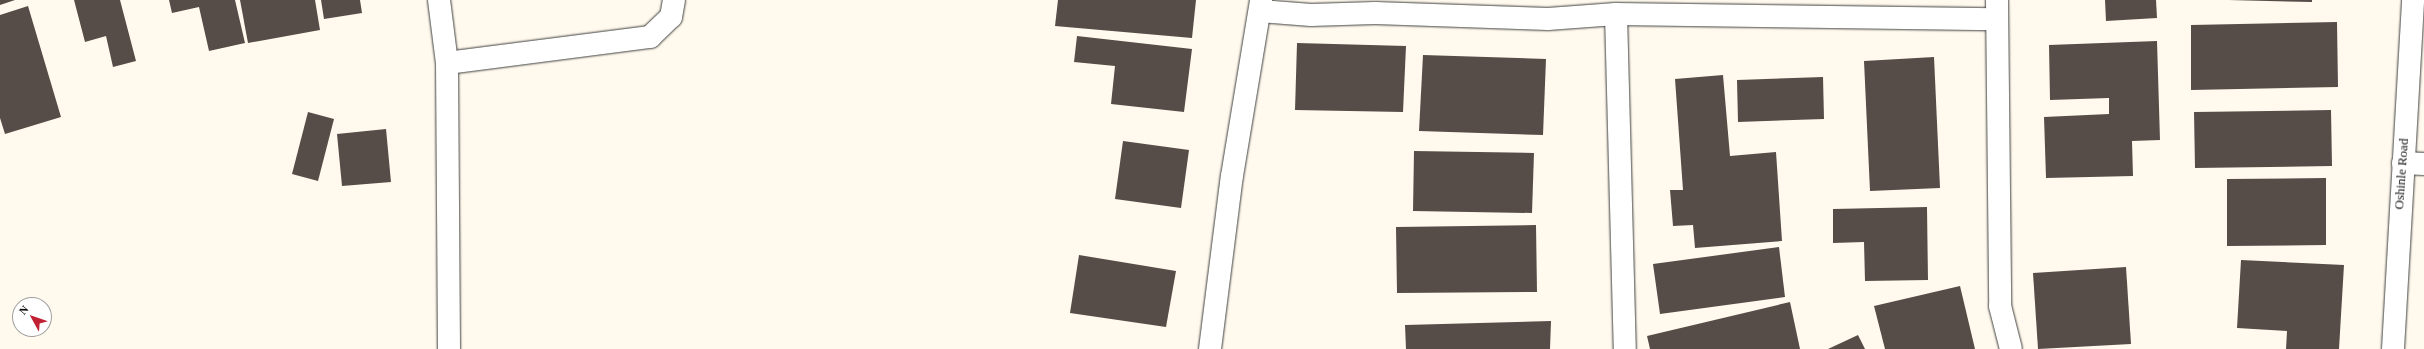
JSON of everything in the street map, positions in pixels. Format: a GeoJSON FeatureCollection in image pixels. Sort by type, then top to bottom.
{"type":"FeatureCollection","features":[{"type":"Feature","properties":{"kind":"street"},"geometry":{"type":"LineString","coordinates":[[439,0],[447,63],[449,349]]}},
{"type":"Feature","properties":{"kind":"street"},"geometry":{"type":"LineString","coordinates":[[447,63],[650,37],[671,17],[674,0]]}},
{"type":"Feature","properties":{"kind":"street","name":"Oshinle Road"},"geometry":{"type":"LineString","coordinates":[[2392,349],[2413,0]]}},
{"type":"Feature","properties":{"kind":"street"},"geometry":{"type":"LineString","coordinates":[[1210,349],[1232,176],[1261,6],[1311,15],[1375,13],[1548,19],[1616,14],[1996,10],[2000,306],[2011,349]]}},
{"type":"Feature","properties":{"kind":"street"},"geometry":{"type":"LineString","coordinates":[[1616,14],[1625,349]]}},
{"type":"Feature","properties":{"kind":"street"},"geometry":{"type":"LineString","coordinates":[[2403,163],[2424,164]]}},
{"type":"Feature","properties":{"kind":"building"},"geometry":{"type":"Polygon","coordinates":[[[0,0],[15,0],[0,5],[0,0]]]}},
{"type":"Feature","properties":{"kind":"building"},"geometry":{"type":"Polygon","coordinates":[[[74,0],[120,0],[136,61],[113,67],[106,36],[85,42],[74,0]]]}},
{"type":"Feature","properties":{"kind":"building"},"geometry":{"type":"Polygon","coordinates":[[[169,0],[235,0],[245,43],[209,51],[199,7],[172,13],[169,0]]]}},
{"type":"Feature","properties":{"kind":"building"},"geometry":{"type":"Polygon","coordinates":[[[240,0],[315,0],[320,30],[248,43],[240,0]]]}},
{"type":"Feature","properties":{"kind":"building"},"geometry":{"type":"Polygon","coordinates":[[[321,0],[360,0],[362,13],[324,19],[321,0]]]}},
{"type":"Feature","properties":{"kind":"building"},"geometry":{"type":"Polygon","coordinates":[[[1058,0],[1196,0],[1192,38],[1055,26],[1058,0]]]}},
{"type":"Feature","properties":{"kind":"building"},"geometry":{"type":"Polygon","coordinates":[[[2105,0],[2156,0],[2157,18],[2106,21],[2105,0]]]}},
{"type":"Feature","properties":{"kind":"building"},"geometry":{"type":"Polygon","coordinates":[[[2228,0],[2312,0],[2312,2],[2228,0]]]}},
{"type":"Feature","properties":{"kind":"building"},"geometry":{"type":"Polygon","coordinates":[[[28,6],[61,117],[5,134],[0,118],[0,15],[28,6]]]}},
{"type":"Feature","properties":{"kind":"building"},"geometry":{"type":"Polygon","coordinates":[[[2337,22],[2338,87],[2191,90],[2191,25],[2337,22]]]}},
{"type":"Feature","properties":{"kind":"building"},"geometry":{"type":"Polygon","coordinates":[[[1077,36],[1192,49],[1184,112],[1111,104],[1115,66],[1074,62],[1077,36]]]}},
{"type":"Feature","properties":{"kind":"building"},"geometry":{"type":"Polygon","coordinates":[[[2157,41],[2160,140],[2132,141],[2133,176],[2046,178],[2044,117],[2109,114],[2109,98],[2050,100],[2049,45],[2157,41]]]}},
{"type":"Feature","properties":{"kind":"building"},"geometry":{"type":"Polygon","coordinates":[[[1297,43],[1406,46],[1403,112],[1295,110],[1297,43]]]}},
{"type":"Feature","properties":{"kind":"building"},"geometry":{"type":"Polygon","coordinates":[[[1423,55],[1546,59],[1543,135],[1419,131],[1423,55]]]}},
{"type":"Feature","properties":{"kind":"building"},"geometry":{"type":"Polygon","coordinates":[[[1934,57],[1940,188],[1870,191],[1864,61],[1934,57]]]}},
{"type":"Feature","properties":{"kind":"building"},"geometry":{"type":"Polygon","coordinates":[[[1723,75],[1730,156],[1776,152],[1782,241],[1695,248],[1693,225],[1673,226],[1670,190],[1683,190],[1675,79],[1723,75]]]}},
{"type":"Feature","properties":{"kind":"building"},"geometry":{"type":"Polygon","coordinates":[[[1823,77],[1824,119],[1738,122],[1737,80],[1823,77]]]}},
{"type":"Feature","properties":{"kind":"building"},"geometry":{"type":"Polygon","coordinates":[[[2331,110],[2332,166],[2195,168],[2194,112],[2331,110]]]}},
{"type":"Feature","properties":{"kind":"building"},"geometry":{"type":"Polygon","coordinates":[[[308,112],[334,119],[318,181],[292,174],[308,112]]]}},
{"type":"Feature","properties":{"kind":"building"},"geometry":{"type":"Polygon","coordinates":[[[386,129],[391,182],[342,186],[337,134],[386,129]]]}},
{"type":"Feature","properties":{"kind":"building"},"geometry":{"type":"Polygon","coordinates":[[[1123,141],[1189,150],[1181,208],[1115,199],[1123,141]]]}},
{"type":"Feature","properties":{"kind":"building"},"geometry":{"type":"Polygon","coordinates":[[[1414,151],[1534,153],[1532,213],[1413,211],[1414,151]]]}},
{"type":"Feature","properties":{"kind":"building"},"geometry":{"type":"Polygon","coordinates":[[[2326,178],[2326,245],[2227,246],[2227,179],[2326,178]]]}},
{"type":"Feature","properties":{"kind":"building"},"geometry":{"type":"Polygon","coordinates":[[[1927,207],[1928,280],[1865,281],[1864,242],[1833,243],[1833,209],[1927,207]]]}},
{"type":"Feature","properties":{"kind":"building"},"geometry":{"type":"Polygon","coordinates":[[[1536,225],[1537,292],[1397,293],[1396,227],[1536,225]]]}},
{"type":"Feature","properties":{"kind":"building"},"geometry":{"type":"Polygon","coordinates":[[[1779,247],[1785,297],[1660,314],[1653,264],[1779,247]]]}},
{"type":"Feature","properties":{"kind":"building"},"geometry":{"type":"Polygon","coordinates":[[[1079,255],[1176,271],[1166,327],[1070,313],[1079,255]]]}},
{"type":"Feature","properties":{"kind":"building"},"geometry":{"type":"Polygon","coordinates":[[[2241,260],[2344,265],[2339,349],[2286,349],[2287,331],[2237,328],[2241,260]]]}},
{"type":"Feature","properties":{"kind":"building"},"geometry":{"type":"Polygon","coordinates":[[[2126,267],[2131,344],[2038,349],[2033,273],[2126,267]]]}},
{"type":"Feature","properties":{"kind":"building"},"geometry":{"type":"Polygon","coordinates":[[[1960,286],[1975,349],[1885,349],[1874,306],[1960,286]]]}},
{"type":"Feature","properties":{"kind":"building"},"geometry":{"type":"Polygon","coordinates":[[[1790,302],[1800,349],[1650,349],[1647,336],[1790,302]]]}},
{"type":"Feature","properties":{"kind":"building"},"geometry":{"type":"Polygon","coordinates":[[[1551,321],[1550,349],[1406,349],[1405,325],[1551,321]]]}},
{"type":"Feature","properties":{"kind":"building"},"geometry":{"type":"Polygon","coordinates":[[[1858,335],[1865,349],[1828,349],[1858,335]]]}}]}
